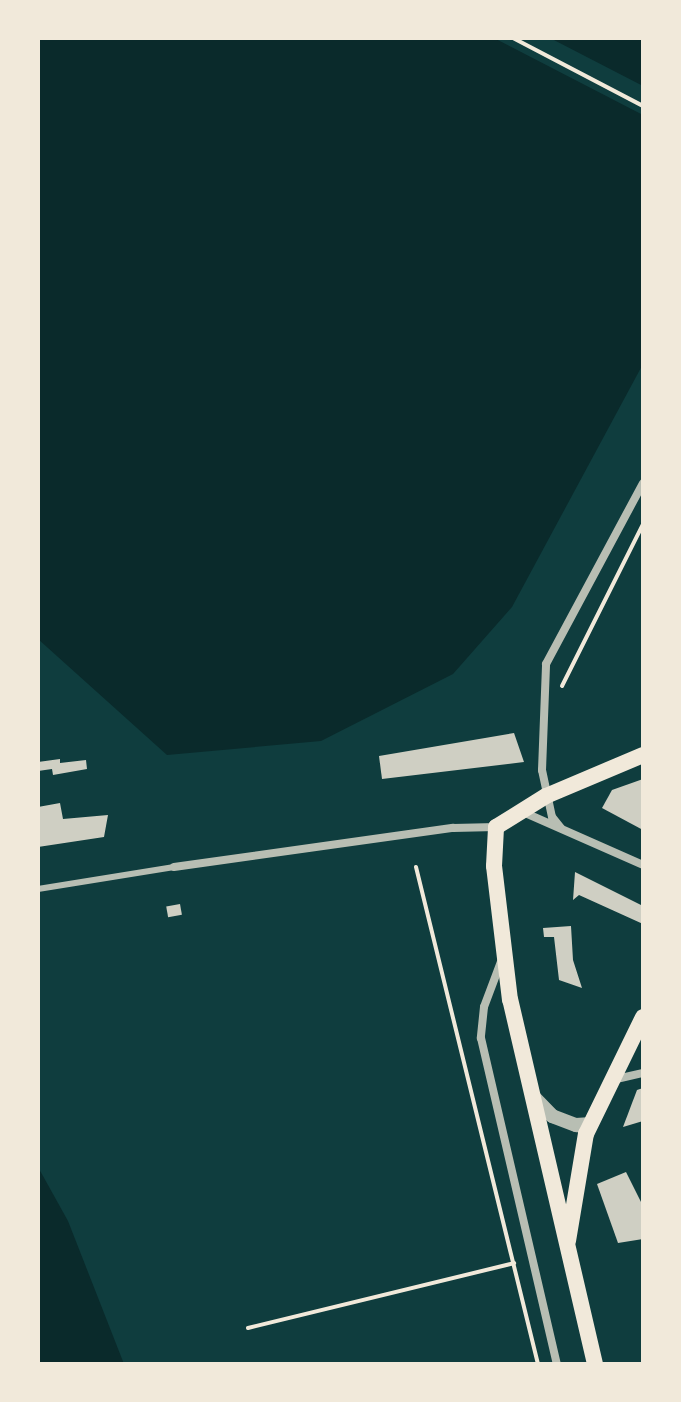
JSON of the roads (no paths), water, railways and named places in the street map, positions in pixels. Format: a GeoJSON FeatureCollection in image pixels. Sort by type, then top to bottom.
{"type":"FeatureCollection","features":[{"type":"Feature","properties":{"kind":"main road"},"geometry":{"type":"LineString","coordinates":[[595,1364],[528,1089],[504,954],[496,827],[546,796],[643,755]]}},
{"type":"Feature","properties":{"kind":"main road"},"geometry":{"type":"LineString","coordinates":[[566,1249],[591,1124],[643,1017]]}},
{"type":"Feature","properties":{"kind":"street"},"geometry":{"type":"LineString","coordinates":[[561,828],[546,796],[541,727],[546,664],[643,483]]}},
{"type":"Feature","properties":{"kind":"street"},"geometry":{"type":"LineString","coordinates":[[520,811],[643,865]]}},
{"type":"Feature","properties":{"kind":"street"},"geometry":{"type":"LineString","coordinates":[[174,867],[453,828],[496,827]]}},
{"type":"Feature","properties":{"kind":"street"},"geometry":{"type":"LineString","coordinates":[[504,954],[484,1007],[481,1038],[557,1364]]}},
{"type":"Feature","properties":{"kind":"street"},"geometry":{"type":"LineString","coordinates":[[611,1081],[643,1073]]}},
{"type":"Feature","properties":{"kind":"street"},"geometry":{"type":"LineString","coordinates":[[528,1089],[552,1116],[576,1125],[591,1124]]}},
{"type":"Feature","properties":{"kind":"lane"},"geometry":{"type":"LineString","coordinates":[[38,889],[174,867]]}},
{"type":"Feature","properties":{"kind":"water"},"geometry":{"type":"Polygon","coordinates":[[[38,38],[494,38],[643,115],[643,364],[512,607],[453,674],[321,741],[167,755],[38,639],[38,38]]]}},
{"type":"Feature","properties":{"kind":"water"},"geometry":{"type":"Polygon","coordinates":[[[550,38],[643,38],[643,86],[550,38]]]}},
{"type":"Feature","properties":{"kind":"water"},"geometry":{"type":"Polygon","coordinates":[[[38,1167],[68,1221],[124,1364],[38,1364],[38,1167]]]}}]}
